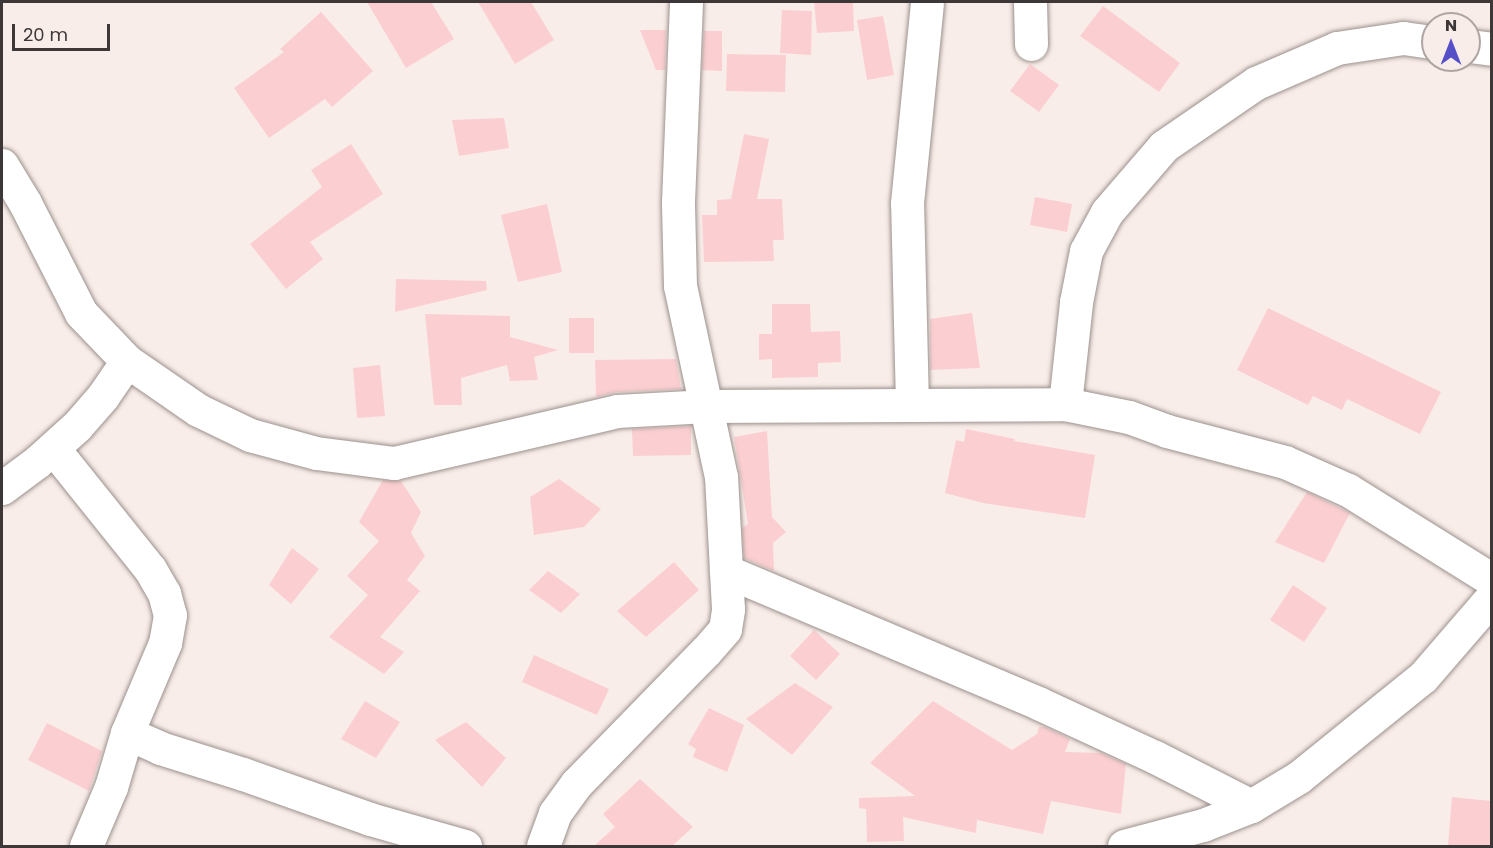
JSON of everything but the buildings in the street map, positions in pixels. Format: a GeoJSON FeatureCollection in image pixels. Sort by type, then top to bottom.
{"type":"FeatureCollection","features":[{"type":"Feature","properties":{"kind":"street"},"geometry":{"type":"LineString","coordinates":[[543,846],[555,813],[576,784],[725,629],[728,609],[721,477],[680,286],[678,202],[686,2]]}},
{"type":"Feature","properties":{"kind":"street"},"geometry":{"type":"LineString","coordinates":[[1030,2],[1031,44]]}},
{"type":"Feature","properties":{"kind":"street"},"geometry":{"type":"LineString","coordinates":[[912,404],[907,203],[927,4]]}},
{"type":"Feature","properties":{"kind":"street"},"geometry":{"type":"LineString","coordinates":[[1065,404],[1076,302],[1086,251],[1107,212],[1164,146],[1256,83],[1337,48],[1403,38],[1421,40]]}},
{"type":"Feature","properties":{"kind":"street"},"geometry":{"type":"LineString","coordinates":[[2,165],[26,203],[81,313],[127,362],[198,410],[250,435],[316,453],[394,463],[617,411],[707,406],[1065,404],[1129,417],[1167,431],[1285,462],[1348,490],[1491,580]]}},
{"type":"Feature","properties":{"kind":"street"},"geometry":{"type":"LineString","coordinates":[[2,488],[52,448],[97,404],[127,362]]}},
{"type":"Feature","properties":{"kind":"street"},"geometry":{"type":"LineString","coordinates":[[52,448],[150,569],[169,607],[170,624],[165,643],[127,733],[111,787],[86,846]]}},
{"type":"Feature","properties":{"kind":"street"},"geometry":{"type":"LineString","coordinates":[[726,571],[1038,703],[1155,756],[1251,806]]}},
{"type":"Feature","properties":{"kind":"street"},"geometry":{"type":"LineString","coordinates":[[1124,846],[1203,825],[1251,806],[1299,777],[1423,677],[1491,597]]}},
{"type":"Feature","properties":{"kind":"street"},"geometry":{"type":"LineString","coordinates":[[127,733],[179,755],[370,819],[465,846]]}}]}
